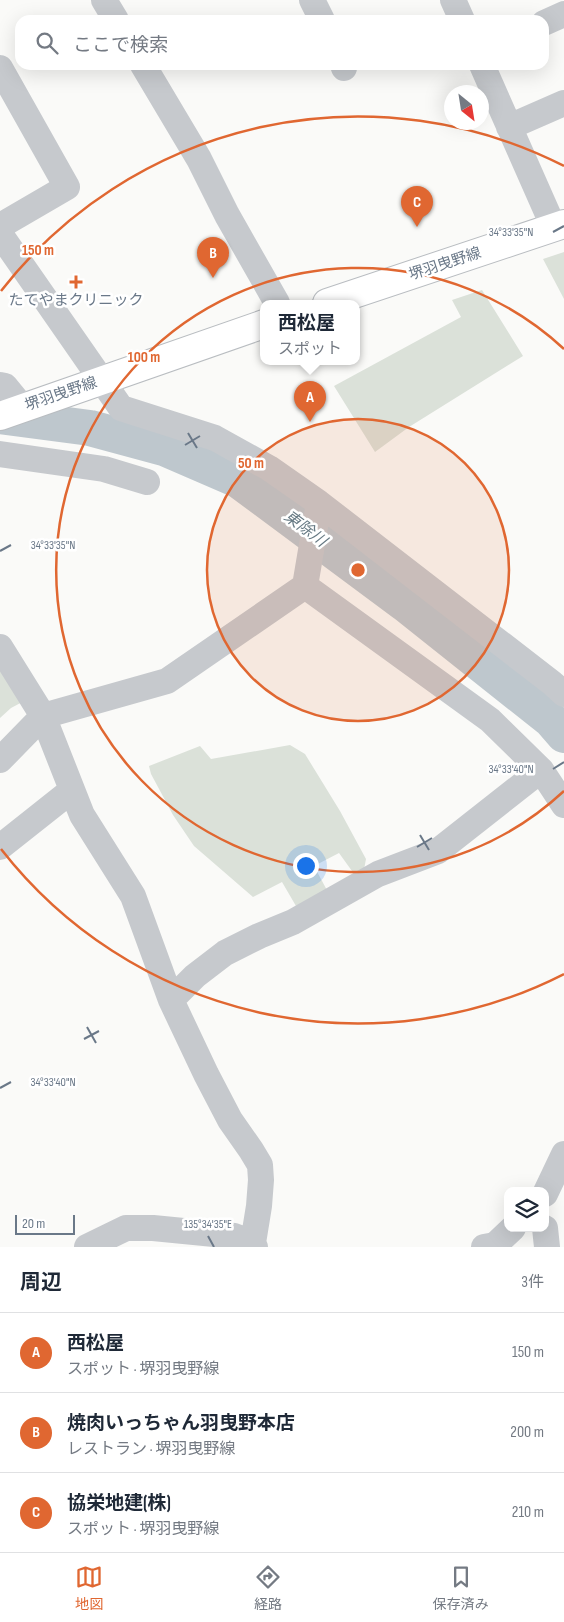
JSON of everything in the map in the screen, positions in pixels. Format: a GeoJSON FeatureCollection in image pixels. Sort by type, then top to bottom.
{"type":"FeatureCollection","features":[{"type":"Feature","properties":{"kind":"main road","name":"堺羽曳野線"},"geometry":{"type":"LineString","coordinates":[[336,300],[559,226]]}},
{"type":"Feature","properties":{"kind":"main road","name":"堺羽曳野線"},"geometry":{"type":"LineString","coordinates":[[16,400],[100,380],[260,325]]}},
{"type":"Feature","properties":{"kind":"street"},"geometry":{"type":"LineString","coordinates":[[104,0],[113,15]]}},
{"type":"Feature","properties":{"kind":"street"},"geometry":{"type":"LineString","coordinates":[[312,0],[320,15]]}},
{"type":"Feature","properties":{"kind":"street"},"geometry":{"type":"LineString","coordinates":[[453,0],[460,15]]}},
{"type":"Feature","properties":{"kind":"street"},"geometry":{"type":"LineString","coordinates":[[549,21],[564,14]]}},
{"type":"Feature","properties":{"kind":"street"},"geometry":{"type":"LineString","coordinates":[[0,68],[67,188],[0,226]]}},
{"type":"Feature","properties":{"kind":"street"},"geometry":{"type":"LineString","coordinates":[[146,70],[199,160],[227,216],[275,300]]}},
{"type":"Feature","properties":{"kind":"street"},"geometry":{"type":"LineString","coordinates":[[484,70],[509,127],[559,226]]}},
{"type":"Feature","properties":{"kind":"street"},"geometry":{"type":"LineString","coordinates":[[509,127],[564,103]]}},
{"type":"Feature","properties":{"kind":"street"},"geometry":{"type":"LineString","coordinates":[[0,234],[121,408],[215,438],[269,468],[319,503],[564,694]]}},
{"type":"Feature","properties":{"kind":"street"},"geometry":{"type":"LineString","coordinates":[[0,454],[104,469],[147,482]]}},
{"type":"Feature","properties":{"kind":"street"},"geometry":{"type":"LineString","coordinates":[[0,760],[43,716],[167,682],[305,586],[319,503]]}},
{"type":"Feature","properties":{"kind":"street"},"geometry":{"type":"LineString","coordinates":[[305,586],[490,720],[541,770],[564,805]]}},
{"type":"Feature","properties":{"kind":"street"},"geometry":{"type":"LineString","coordinates":[[0,647],[43,716],[82,815],[132,896],[171,1000],[206,1074],[230,1120],[260,1165],[261,1180],[254,1246],[234,1236],[152,1228],[126,1228],[87,1247]]}},
{"type":"Feature","properties":{"kind":"street"},"geometry":{"type":"LineString","coordinates":[[171,1000],[195,976],[225,953],[293,922],[378,874],[438,851],[541,770]]}},
{"type":"Feature","properties":{"kind":"street"},"geometry":{"type":"LineString","coordinates":[[0,847],[72,790]]}},
{"type":"Feature","properties":{"kind":"street"},"geometry":{"type":"LineString","coordinates":[[548,1187],[564,1154]]}},
{"type":"Feature","properties":{"kind":"street"},"geometry":{"type":"LineString","coordinates":[[549,1200],[564,1194]]}},
{"type":"Feature","properties":{"kind":"street"},"geometry":{"type":"LineString","coordinates":[[545,1232],[547,1247]]}},
{"type":"Feature","properties":{"kind":"shaded area"},"geometry":{"type":"Polygon","coordinates":[[[564,252],[564,299],[543,259],[564,252]]]}},
{"type":"Feature","properties":{"kind":"shaded area"},"geometry":{"type":"Polygon","coordinates":[[[482,290],[523,356],[409,427],[375,452],[334,386],[461,317],[452,300],[482,290]]]}},
{"type":"Feature","properties":{"kind":"shaded area"},"geometry":{"type":"Polygon","coordinates":[[[0,662],[28,699],[11,708],[0,718],[0,662]]]}},
{"type":"Feature","properties":{"kind":"shaded area"},"geometry":{"type":"Polygon","coordinates":[[[290,745],[305,754],[340,811],[366,859],[363,875],[357,878],[339,853],[314,866],[329,894],[296,906],[282,882],[253,897],[194,846],[173,815],[151,774],[149,766],[200,746],[211,759],[290,745]]]}},
{"type":"Feature","properties":{"kind":"waterway","name":"東除川"},"geometry":{"type":"LineString","coordinates":[[0,416],[90,428],[164,448],[238,480],[405,604],[551,720],[564,735]]}},
{"type":"Feature","properties":{"kind":"place","name":"協栄地建(株)"},"geometry":{"type":"Point","coordinates":[417,227]}},
{"type":"Feature","properties":{"kind":"place","name":"焼肉いっちゃん羽曳野本店"},"geometry":{"type":"Point","coordinates":[213,278]}},
{"type":"Feature","properties":{"kind":"place","name":"たてやまクリニック"},"geometry":{"type":"Point","coordinates":[76,282]}},
{"type":"Feature","properties":{"kind":"place","name":"西松屋"},"geometry":{"type":"Point","coordinates":[310,422]}}]}
